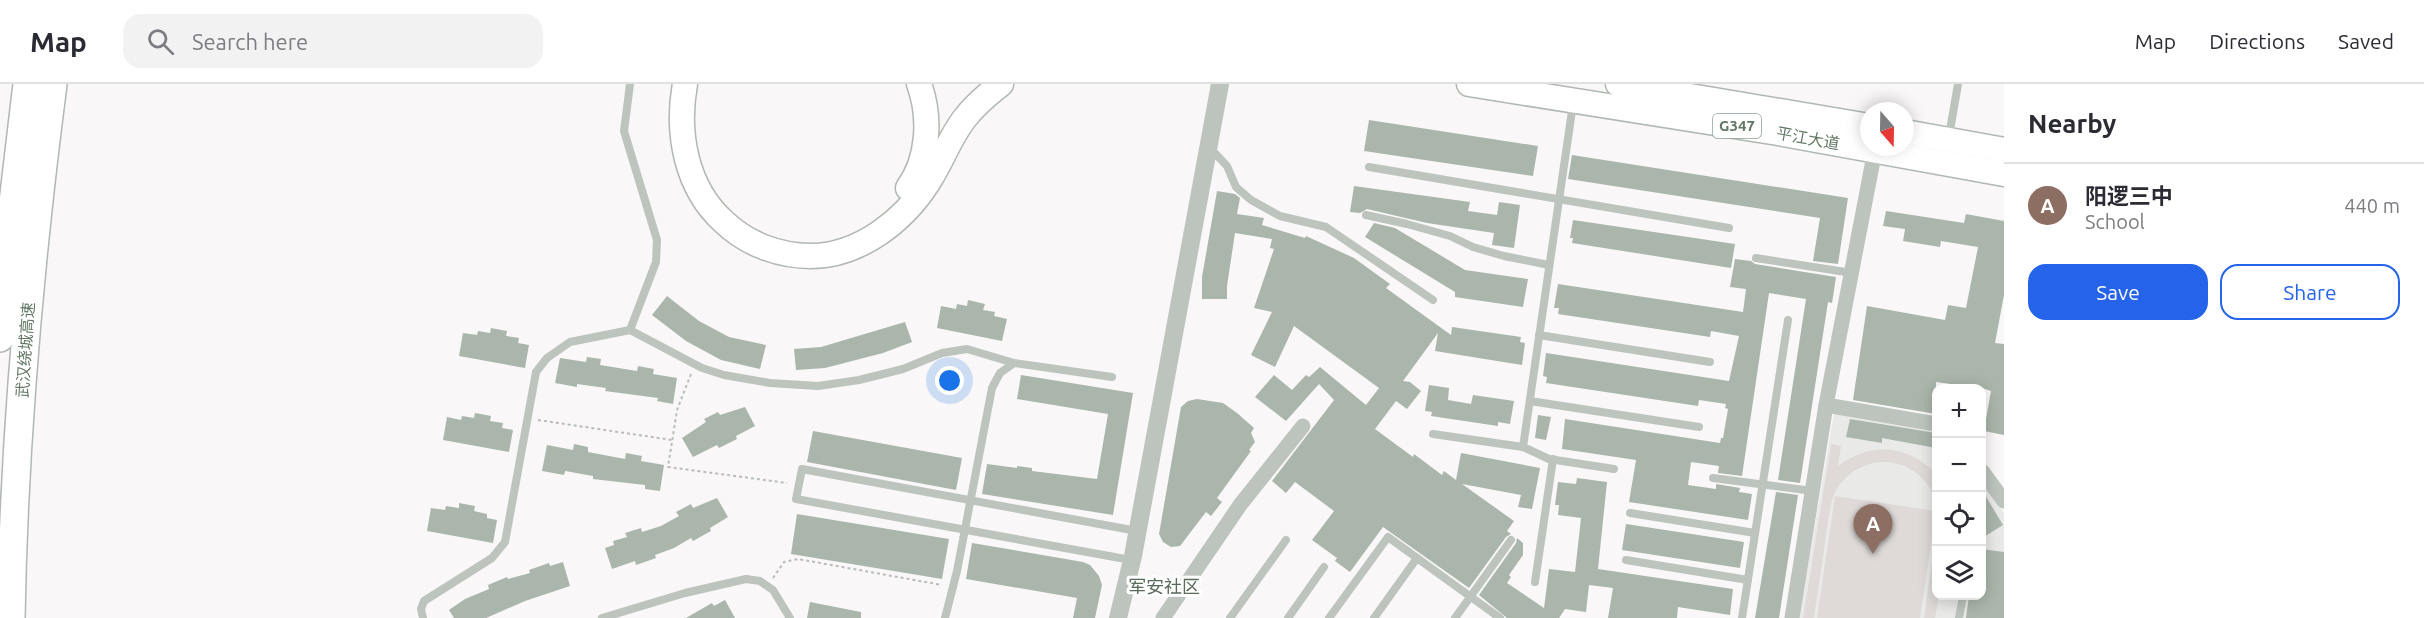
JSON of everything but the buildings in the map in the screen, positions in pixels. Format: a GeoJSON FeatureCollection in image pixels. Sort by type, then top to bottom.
{"type":"FeatureCollection","features":[{"type":"Feature","properties":{"kind":"highway","name":"武汉绕城高速"},"geometry":{"type":"LineString","coordinates":[[0,338],[27,84]]}},
{"type":"Feature","properties":{"kind":"highway","name":"武汉绕城高速"},"geometry":{"type":"LineString","coordinates":[[11,618],[15,494],[25,343],[35,231],[53,84]]}},
{"type":"Feature","properties":{"kind":"highway"},"geometry":{"type":"LineString","coordinates":[[685,84],[682,109],[684,144],[693,179],[701,196],[719,218],[741,236],[771,250],[802,256],[818,256],[846,250],[869,239],[900,216],[929,182],[964,119],[975,106],[1001,84]]}},
{"type":"Feature","properties":{"kind":"highway"},"geometry":{"type":"LineString","coordinates":[[698,84],[695,109],[696,142],[712,189],[728,209],[754,229],[782,240],[810,244],[841,238],[862,229],[891,207],[917,175],[922,159],[926,128],[923,97],[919,84]]}},
{"type":"Feature","properties":{"kind":"highway","name":"平江大道"},"geometry":{"type":"LineString","coordinates":[[1469,84],[1860,148]]}},
{"type":"Feature","properties":{"kind":"highway","name":"平江大道"},"geometry":{"type":"LineString","coordinates":[[1618,84],[1693,90],[1860,124]]}},
{"type":"Feature","properties":{"kind":"highway"},"geometry":{"type":"LineString","coordinates":[[1914,134],[2004,150]]}},
{"type":"Feature","properties":{"kind":"highway","name":"平江大道"},"geometry":{"type":"LineString","coordinates":[[1907,156],[2004,174]]}},
{"type":"Feature","properties":{"kind":"street"},"geometry":{"type":"LineString","coordinates":[[1118,618],[1138,531],[1220,84]]}},
{"type":"Feature","properties":{"kind":"street"},"geometry":{"type":"LineString","coordinates":[[1792,618],[1826,405],[1874,156]]}},
{"type":"Feature","properties":{"kind":"street"},"geometry":{"type":"LineString","coordinates":[[1826,405],[1932,423]]}},
{"type":"Feature","properties":{"kind":"street"},"geometry":{"type":"LineString","coordinates":[[1169,616],[1240,505],[1303,426]]}},
{"type":"Feature","properties":{"kind":"street"},"geometry":{"type":"LineString","coordinates":[[1986,476],[2004,501]]}},
{"type":"Feature","properties":{"kind":"lane"},"geometry":{"type":"LineString","coordinates":[[630,84],[624,131],[644,194],[658,251],[657,262],[630,330]]}},
{"type":"Feature","properties":{"kind":"lane"},"geometry":{"type":"LineString","coordinates":[[1949,140],[1958,84]]}},
{"type":"Feature","properties":{"kind":"lane"},"geometry":{"type":"LineString","coordinates":[[1523,447],[1573,100]]}},
{"type":"Feature","properties":{"kind":"lane"},"geometry":{"type":"LineString","coordinates":[[1208,146],[1227,166],[1236,188],[1251,200],[1280,216],[1326,227],[1433,300]]}},
{"type":"Feature","properties":{"kind":"lane"},"geometry":{"type":"LineString","coordinates":[[1369,167],[1729,228]]}},
{"type":"Feature","properties":{"kind":"lane"},"geometry":{"type":"LineString","coordinates":[[1366,215],[1450,236],[1473,247],[1504,256],[1550,265]]}},
{"type":"Feature","properties":{"kind":"lane"},"geometry":{"type":"LineString","coordinates":[[1756,258],[1852,273]]}},
{"type":"Feature","properties":{"kind":"lane"},"geometry":{"type":"LineString","coordinates":[[1742,618],[1788,320]]}},
{"type":"Feature","properties":{"kind":"lane"},"geometry":{"type":"LineString","coordinates":[[423,618],[421,609],[424,601],[492,558],[506,542],[536,372],[555,352],[570,342],[630,330],[694,365],[747,380],[818,386],[880,376],[952,350],[967,349],[1014,363],[1112,376]]}},
{"type":"Feature","properties":{"kind":"lane"},"geometry":{"type":"LineString","coordinates":[[1539,335],[1710,362]]}},
{"type":"Feature","properties":{"kind":"lane"},"geometry":{"type":"LineString","coordinates":[[945,618],[966,530],[992,387],[1000,373],[1014,363]]}},
{"type":"Feature","properties":{"kind":"lane"},"geometry":{"type":"LineString","coordinates":[[1530,401],[1699,427]]}},
{"type":"Feature","properties":{"kind":"lane"},"geometry":{"type":"LineString","coordinates":[[1433,434],[1523,447],[1553,459],[1614,469]]}},
{"type":"Feature","properties":{"kind":"lane"},"geometry":{"type":"LineString","coordinates":[[1535,582],[1553,459]]}},
{"type":"Feature","properties":{"kind":"lane"},"geometry":{"type":"LineString","coordinates":[[1132,561],[796,499],[802,469],[1138,531]]}},
{"type":"Feature","properties":{"kind":"lane"},"geometry":{"type":"LineString","coordinates":[[1713,478],[1813,491]]}},
{"type":"Feature","properties":{"kind":"lane"},"geometry":{"type":"LineString","coordinates":[[1630,513],[1755,533]]}},
{"type":"Feature","properties":{"kind":"lane"},"geometry":{"type":"LineString","coordinates":[[1329,618],[1388,537],[1500,618]]}},
{"type":"Feature","properties":{"kind":"lane"},"geometry":{"type":"LineString","coordinates":[[1230,618],[1286,540]]}},
{"type":"Feature","properties":{"kind":"lane"},"geometry":{"type":"LineString","coordinates":[[1455,618],[1511,540]]}},
{"type":"Feature","properties":{"kind":"lane"},"geometry":{"type":"LineString","coordinates":[[1374,618],[1418,558]]}},
{"type":"Feature","properties":{"kind":"lane"},"geometry":{"type":"LineString","coordinates":[[1626,560],[1748,580]]}},
{"type":"Feature","properties":{"kind":"lane"},"geometry":{"type":"LineString","coordinates":[[1288,618],[1324,567]]}},
{"type":"Feature","properties":{"kind":"lane"},"geometry":{"type":"LineString","coordinates":[[602,618],[685,593],[747,579],[760,581],[769,586],[779,597],[790,618]]}},
{"type":"Feature","properties":{"kind":"lane"},"geometry":{"type":"LineString","coordinates":[[1959,618],[1962,600]]}},
{"type":"Feature","properties":{"kind":"path"},"geometry":{"type":"LineString","coordinates":[[694,365],[677,410],[668,467],[799,484]]}},
{"type":"Feature","properties":{"kind":"path"},"geometry":{"type":"LineString","coordinates":[[528,419],[672,440]]}},
{"type":"Feature","properties":{"kind":"path"},"geometry":{"type":"LineString","coordinates":[[769,586],[779,567],[789,560],[798,559],[954,587]]}},
{"type":"Feature","properties":{"kind":"shaded area"},"geometry":{"type":"Polygon","coordinates":[[[1834,413],[1932,429],[1932,600],[1986,600],[1986,487],[2004,513],[2004,618],[1799,618],[1834,413]]]}},
{"type":"Feature","properties":{"kind":"shaded area"},"geometry":{"type":"Polygon","coordinates":[[[1831,444],[1841,446],[1838,466],[1850,458],[1876,450],[1901,452],[1925,464],[1932,470],[1932,494],[1915,472],[1902,465],[1885,462],[1859,468],[1838,487],[1831,505],[1814,618],[1803,618],[1831,444]]]}},
{"type":"Feature","properties":{"kind":"shaded area"},"geometry":{"type":"Polygon","coordinates":[[[1835,496],[1932,510],[1932,538],[1920,618],[1817,618],[1835,496]]]}},
{"type":"Feature","properties":{"kind":"shaded area"},"geometry":{"type":"Polygon","coordinates":[[[1932,562],[1932,600],[1938,600],[1935,618],[1924,618],[1932,562]]]}},
{"type":"Feature","properties":{"kind":"place","name":"阳逻三中"},"geometry":{"type":"Point","coordinates":[1873,554]}},
{"type":"Feature","properties":{"kind":"district","name":"军安社区"},"geometry":{"type":"Point","coordinates":[1164,587]}}]}
